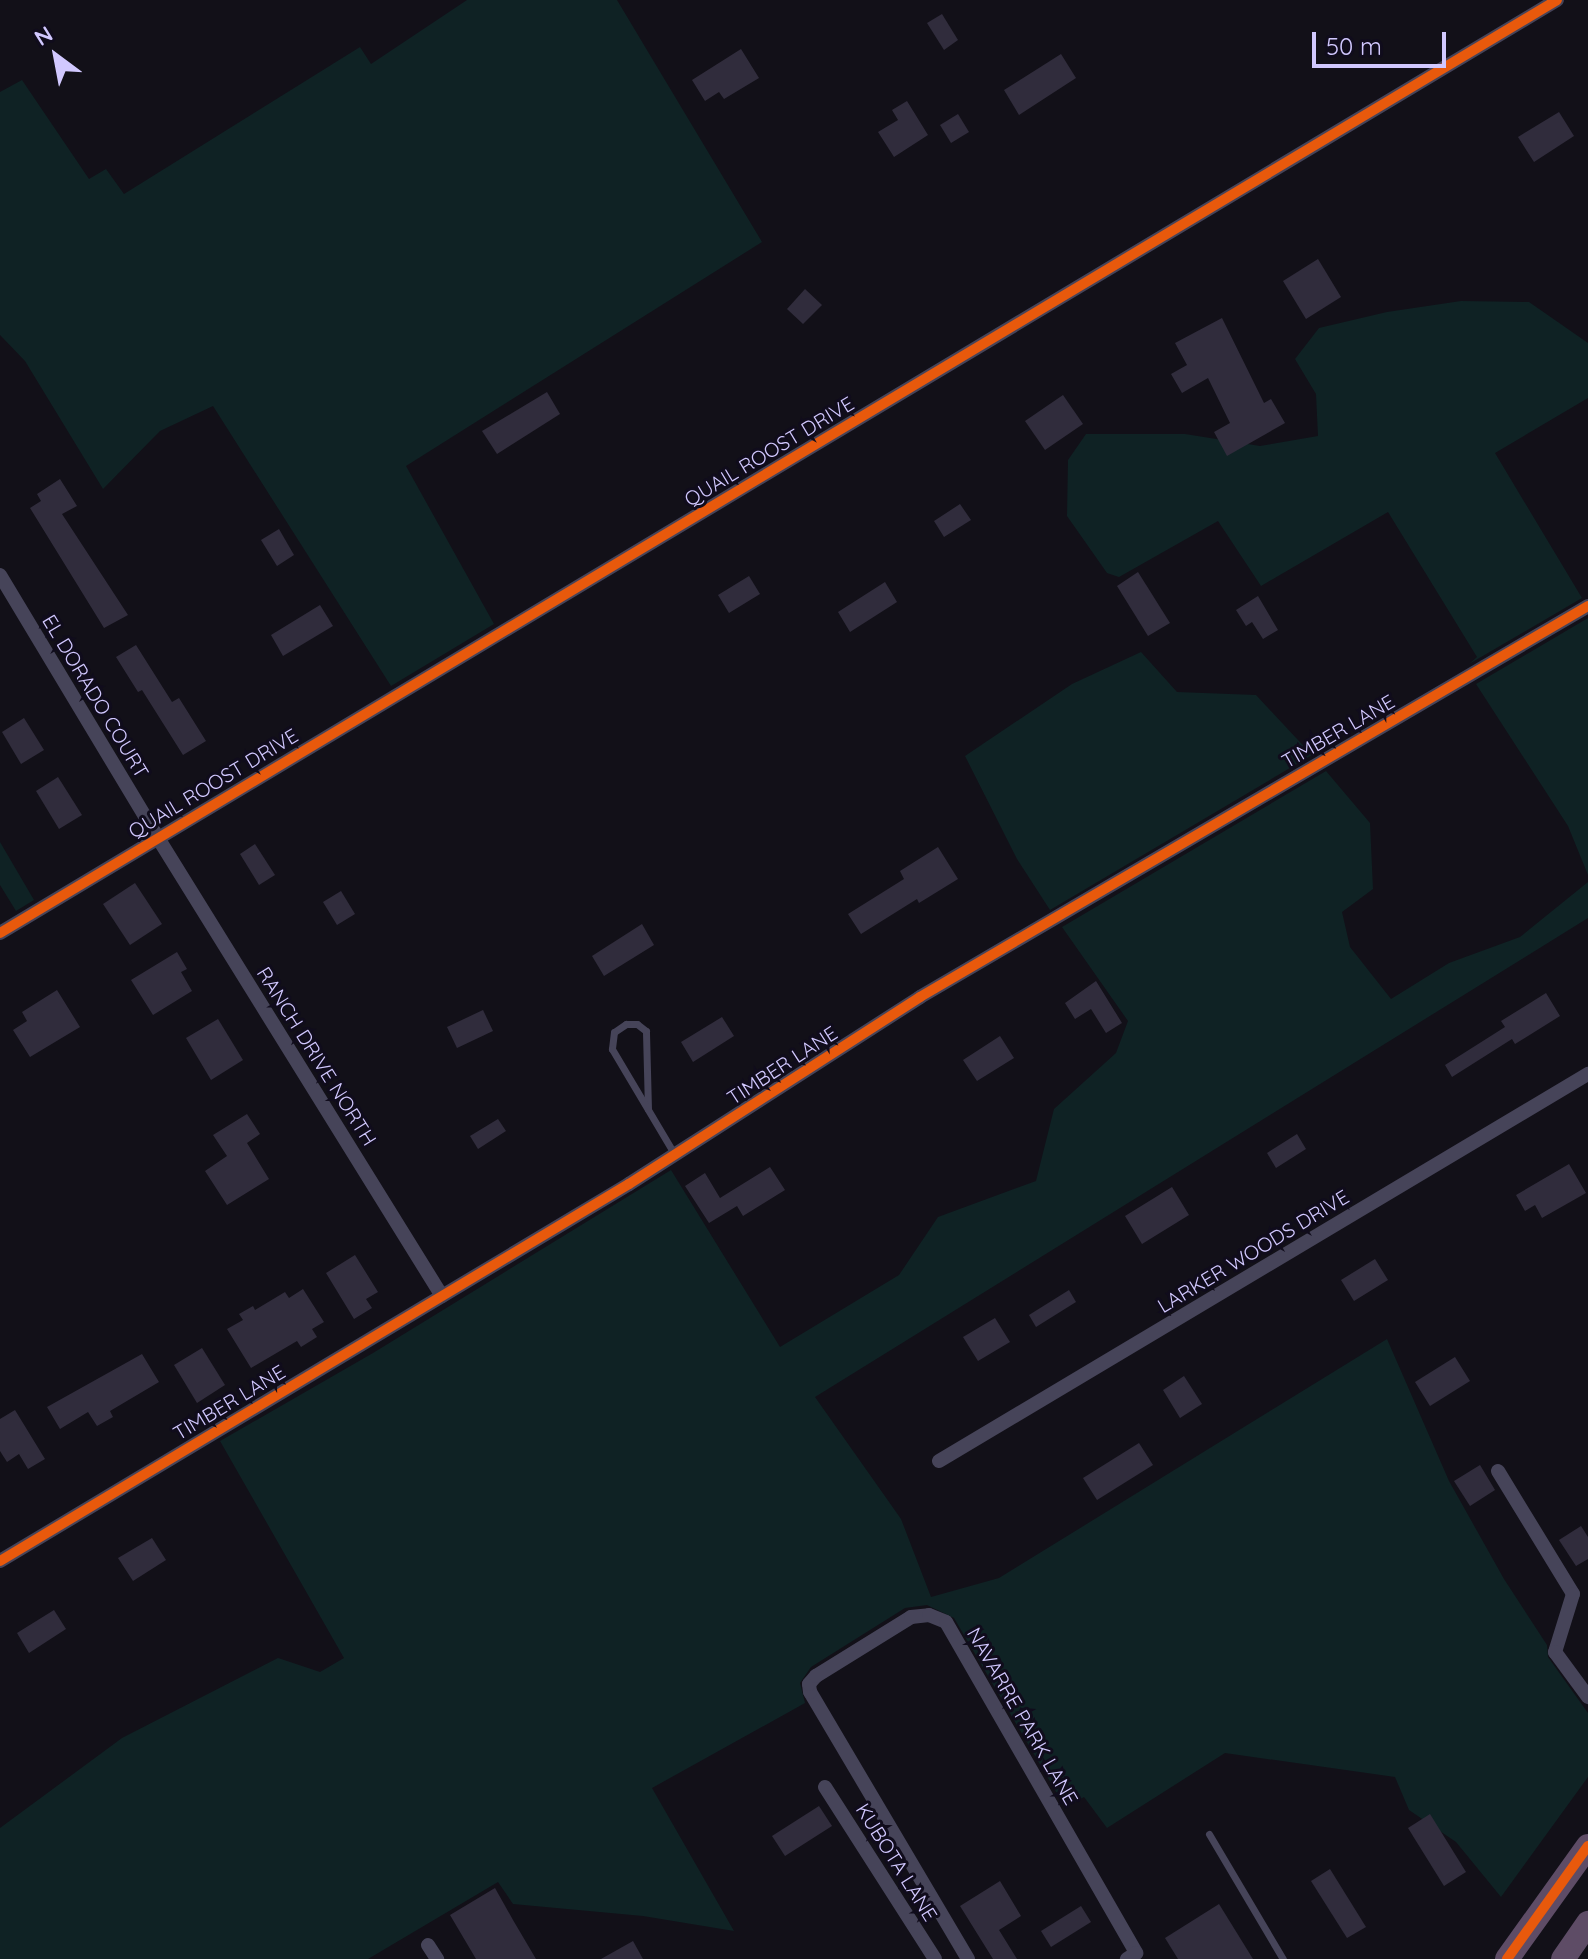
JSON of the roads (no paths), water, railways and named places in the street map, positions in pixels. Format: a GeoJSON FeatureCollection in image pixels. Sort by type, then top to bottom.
{"type":"FeatureCollection","features":[{"type":"Feature","properties":{"kind":"highway"},"geometry":{"type":"LineString","coordinates":[[1507,1959],[1588,1846]]}},
{"type":"Feature","properties":{"kind":"highway"},"geometry":{"type":"LineString","coordinates":[[1563,1959],[1588,1923]]}},
{"type":"Feature","properties":{"kind":"street","name":"QUAIL ROOST DRIVE"},"geometry":{"type":"LineString","coordinates":[[0,933],[1557,0]]}},
{"type":"Feature","properties":{"kind":"street","name":"EL DORADO COURT"},"geometry":{"type":"LineString","coordinates":[[0,575],[158,838]]}},
{"type":"Feature","properties":{"kind":"street","name":"TIMBER LANE"},"geometry":{"type":"LineString","coordinates":[[0,1561],[675,1155],[920,997],[1588,606]]}},
{"type":"Feature","properties":{"kind":"street","name":"RANCH DRIVE NORTH"},"geometry":{"type":"LineString","coordinates":[[158,838],[442,1296]]}},
{"type":"Feature","properties":{"kind":"street","name":"LARKER WOODS DRIVE"},"geometry":{"type":"LineString","coordinates":[[939,1461],[1588,1074]]}},
{"type":"Feature","properties":{"kind":"street"},"geometry":{"type":"LineString","coordinates":[[1498,1471],[1573,1594],[1555,1652],[1588,1697]]}},
{"type":"Feature","properties":{"kind":"street","name":"NAVARRE PARK LANE"},"geometry":{"type":"LineString","coordinates":[[968,1959],[810,1692],[809,1684],[816,1676],[911,1617],[929,1615],[946,1622],[1134,1957]]}},
{"type":"Feature","properties":{"kind":"street","name":"KUBOTA LANE"},"geometry":{"type":"LineString","coordinates":[[825,1787],[935,1959]]}},
{"type":"Feature","properties":{"kind":"street"},"geometry":{"type":"LineString","coordinates":[[428,1945],[437,1959]]}},
{"type":"Feature","properties":{"kind":"lane"},"geometry":{"type":"LineString","coordinates":[[648,1109],[646,1031],[637,1024],[626,1024],[614,1032],[612,1049],[675,1155]]}},
{"type":"Feature","properties":{"kind":"lane"},"geometry":{"type":"LineString","coordinates":[[1209,1834],[1283,1959]]}}]}
